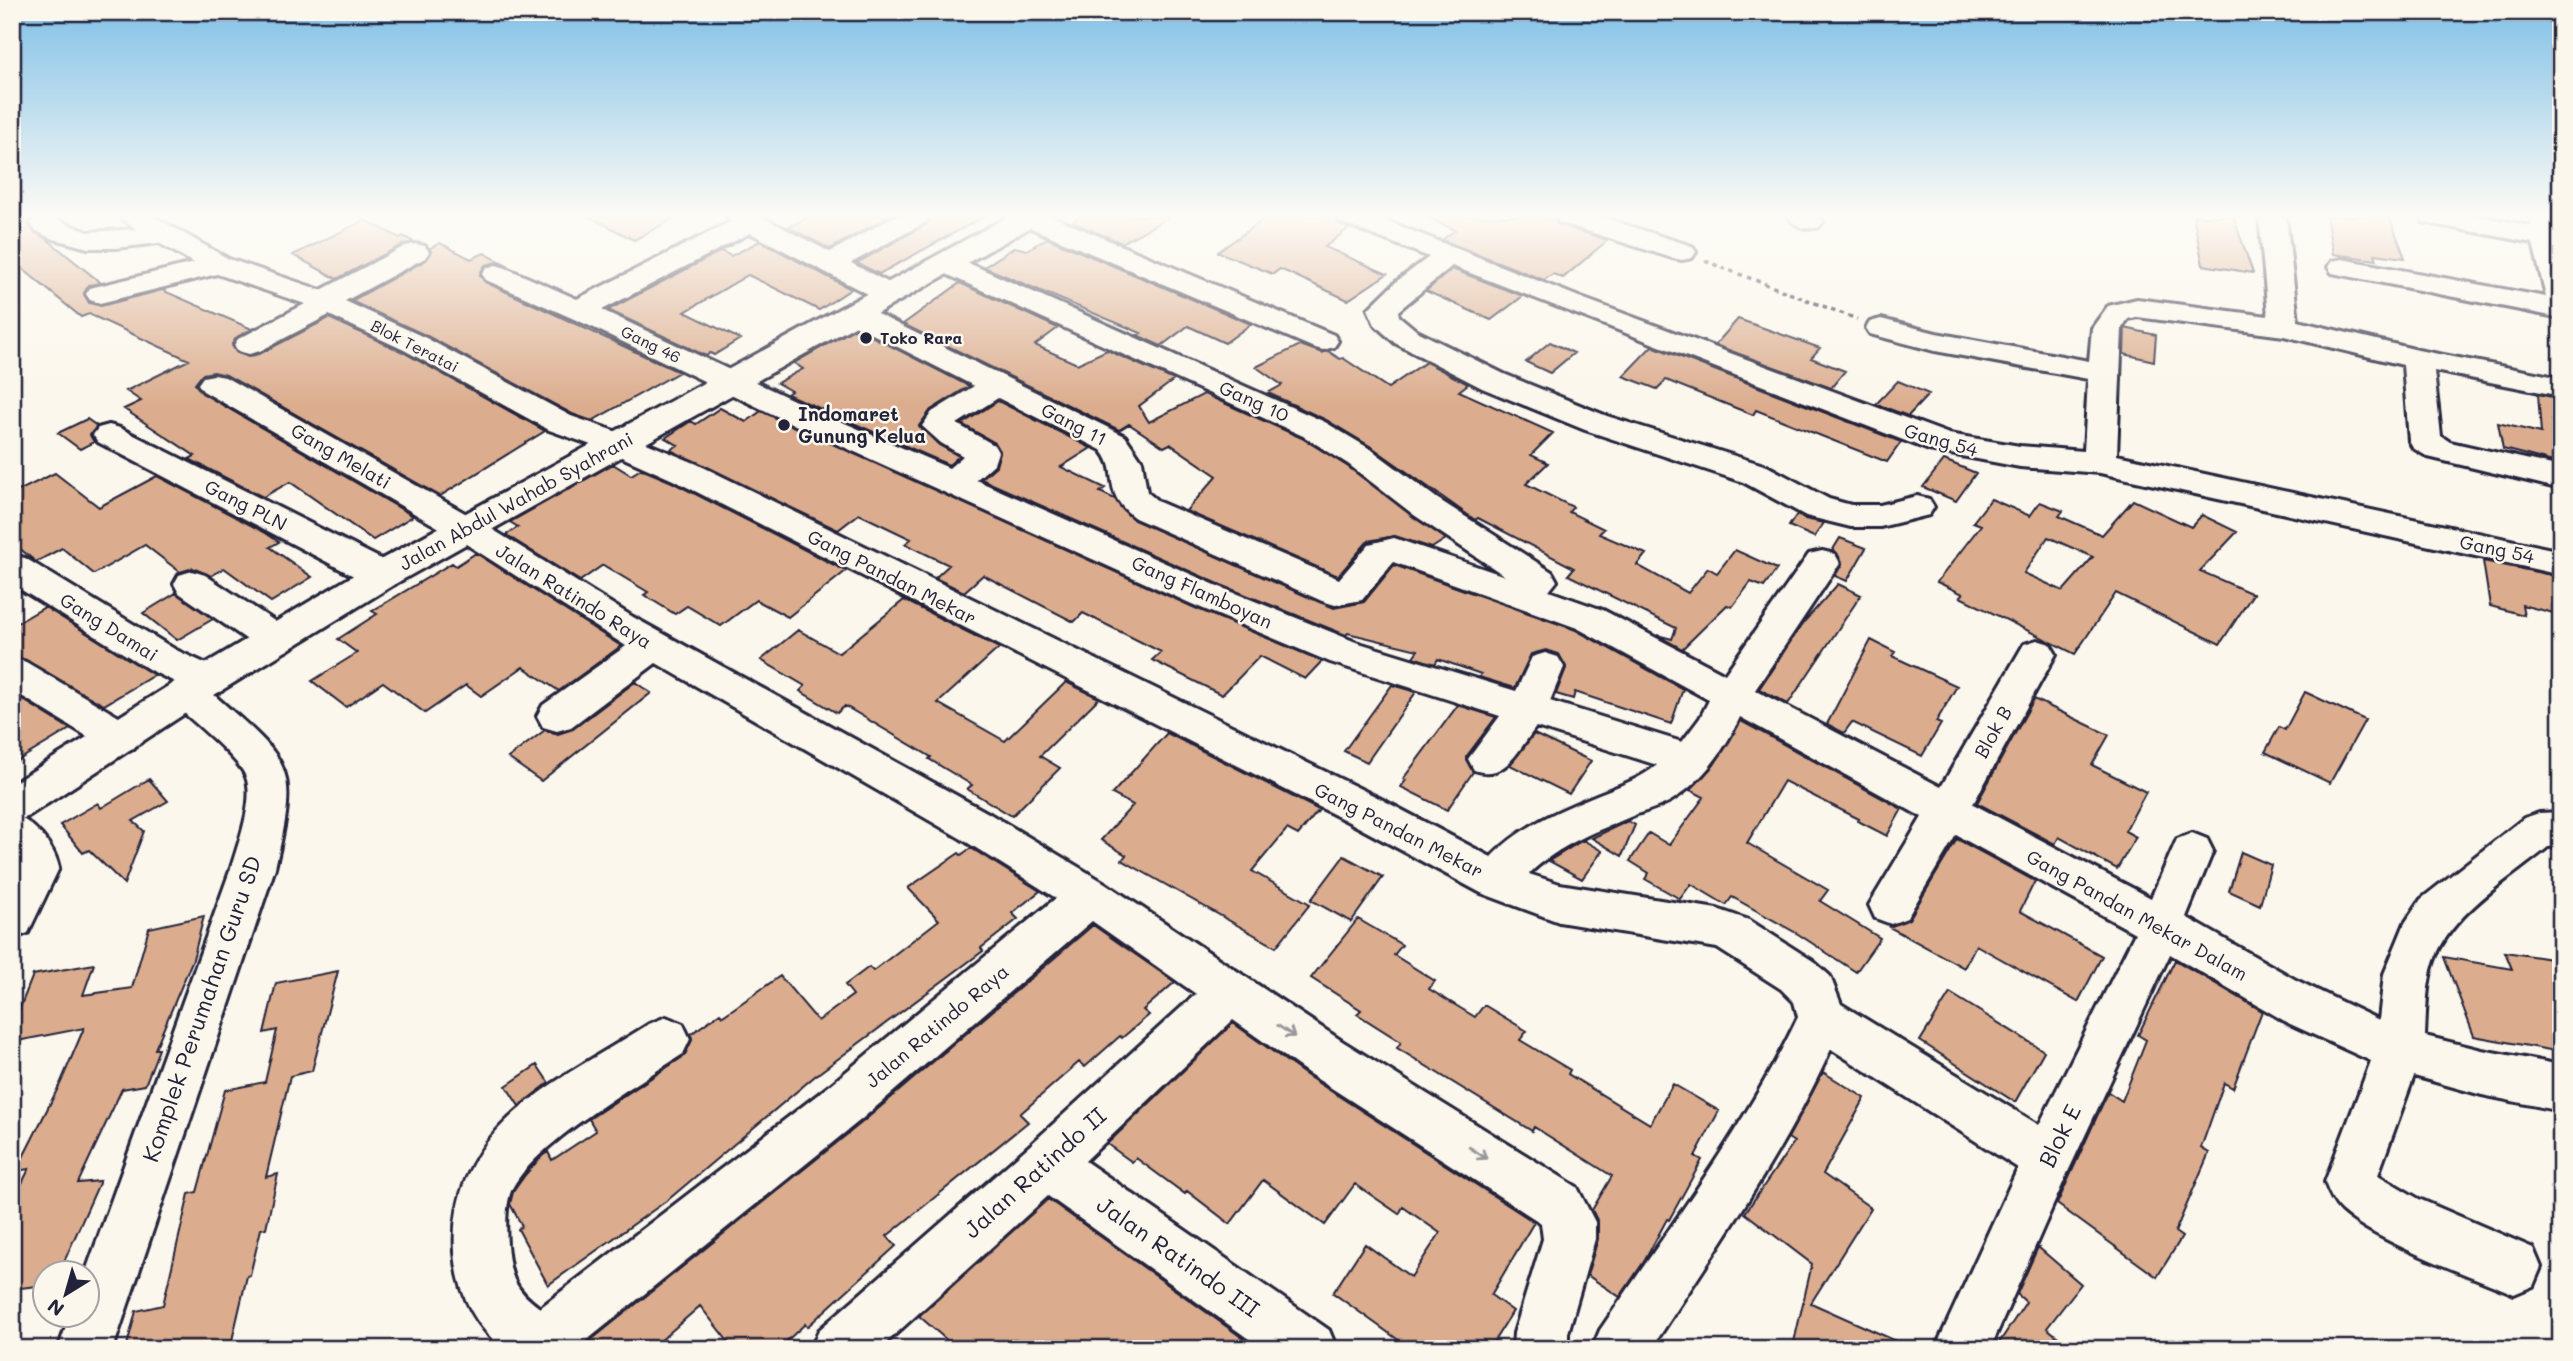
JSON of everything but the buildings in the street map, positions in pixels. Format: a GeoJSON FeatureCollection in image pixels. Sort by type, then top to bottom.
{"type":"FeatureCollection","features":[{"type":"Feature","properties":{"kind":"main road"},"geometry":{"type":"LineString","coordinates":[[100,294],[159,280]]}},
{"type":"Feature","properties":{"kind":"main road","name":"Blok Teratai"},"geometry":{"type":"LineString","coordinates":[[261,280],[325,302],[415,344],[560,423],[620,444]]}},
{"type":"Feature","properties":{"kind":"main road"},"geometry":{"type":"LineString","coordinates":[[249,345],[365,280]]}},
{"type":"Feature","properties":{"kind":"main road","name":"Gang 46"},"geometry":{"type":"LineString","coordinates":[[509,280],[579,310],[728,382]]}},
{"type":"Feature","properties":{"kind":"main road"},"geometry":{"type":"LineString","coordinates":[[579,310],[638,280]]}},
{"type":"Feature","properties":{"kind":"main road"},"geometry":{"type":"LineString","coordinates":[[862,280],[890,294]]}},
{"type":"Feature","properties":{"kind":"main road","name":"Jalan Abdul Wahab Syahrani"},"geometry":{"type":"LineString","coordinates":[[12,805],[198,687],[383,575],[890,294],[901,280]]}},
{"type":"Feature","properties":{"kind":"main road","name":"Gang 10"},"geometry":{"type":"LineString","coordinates":[[1005,280],[1314,429],[1360,457],[1426,506],[1539,581]]}},
{"type":"Feature","properties":{"kind":"main road"},"geometry":{"type":"LineString","coordinates":[[1173,280],[1323,341]]}},
{"type":"Feature","properties":{"kind":"main road"},"geometry":{"type":"LineString","coordinates":[[1417,280],[1383,309],[1385,319],[1438,355],[1493,381],[1595,423],[1755,474],[1818,508],[1851,516],[1880,516],[1917,507]]}},
{"type":"Feature","properties":{"kind":"main road","name":"Gang 54"},"geometry":{"type":"LineString","coordinates":[[1513,280],[1941,443],[2010,457],[2100,462],[2561,563]]}},
{"type":"Feature","properties":{"kind":"main road"},"geometry":{"type":"LineString","coordinates":[[2279,280],[2284,327]]}},
{"type":"Feature","properties":{"kind":"main road"},"geometry":{"type":"LineString","coordinates":[[2407,280],[2561,309]]}},
{"type":"Feature","properties":{"kind":"main road"},"geometry":{"type":"LineString","coordinates":[[2558,280],[2561,299]]}},
{"type":"Feature","properties":{"kind":"main road"},"geometry":{"type":"LineString","coordinates":[[2100,462],[2107,328],[2118,312],[2127,310],[2172,312],[2284,327],[2418,359],[2561,387]]}},
{"type":"Feature","properties":{"kind":"main road","name":"Gang 11"},"geometry":{"type":"LineString","coordinates":[[853,313],[1113,443],[1123,452],[1127,461],[1129,493],[1133,502],[1335,592]]}},
{"type":"Feature","properties":{"kind":"main road"},"geometry":{"type":"LineString","coordinates":[[1881,328],[1935,342],[2104,373]]}},
{"type":"Feature","properties":{"kind":"main road"},"geometry":{"type":"LineString","coordinates":[[2418,359],[2425,441],[2432,447],[2561,478]]}},
{"type":"Feature","properties":{"kind":"main road","name":"Gang Flamboyan"},"geometry":{"type":"LineString","coordinates":[[728,382],[1207,596],[1343,652],[1691,760]]}},
{"type":"Feature","properties":{"kind":"main road","name":"Gang Melati"},"geometry":{"type":"LineString","coordinates":[[214,384],[467,529]]}},
{"type":"Feature","properties":{"kind":"main road"},"geometry":{"type":"LineString","coordinates":[[954,482],[982,457],[982,452],[938,426],[943,419],[997,385]]}},
{"type":"Feature","properties":{"kind":"main road","name":"Gang PLN"},"geometry":{"type":"LineString","coordinates":[[109,435],[383,575]]}},
{"type":"Feature","properties":{"kind":"main road","name":"Gang Pandan Mekar"},"geometry":{"type":"LineString","coordinates":[[620,444],[685,472],[1352,804],[1496,880],[1559,903],[1703,926],[1733,934],[1797,975],[1814,991],[1822,1017]]}},
{"type":"Feature","properties":{"kind":"main road","name":"Jalan Ratindo Raya"},"geometry":{"type":"LineString","coordinates":[[467,529],[620,626],[975,826],[1090,896],[836,1111],[541,1342],[509,1320],[494,1301],[483,1277],[481,1235],[486,1187],[500,1161],[525,1134],[666,1039]]}},
{"type":"Feature","properties":{"kind":"main road","name":"Gang Pandan Mekar Dalam"},"geometry":{"type":"LineString","coordinates":[[1335,592],[1349,591],[1381,553],[1394,550],[1590,619],[1949,810],[2161,925],[2260,983],[2354,1032],[2431,1059],[2507,1079],[2561,1088]]}},
{"type":"Feature","properties":{"kind":"main road"},"geometry":{"type":"LineString","coordinates":[[1496,880],[1538,842],[1572,823],[1658,788],[1691,760],[1716,727],[1731,695],[1822,563]]}},
{"type":"Feature","properties":{"kind":"main road","name":"Gang Damai"},"geometry":{"type":"LineString","coordinates":[[12,567],[163,660],[198,687]]}},
{"type":"Feature","properties":{"kind":"main road"},"geometry":{"type":"LineString","coordinates":[[192,584],[275,640]]}},
{"type":"Feature","properties":{"kind":"main road"},"geometry":{"type":"LineString","coordinates":[[558,716],[654,645]]}},
{"type":"Feature","properties":{"kind":"main road","name":"Blok B"},"geometry":{"type":"LineString","coordinates":[[1891,905],[1949,810],[2037,654]]}},
{"type":"Feature","properties":{"kind":"main road"},"geometry":{"type":"LineString","coordinates":[[1488,759],[1527,710],[1545,667]]}},
{"type":"Feature","properties":{"kind":"main road"},"geometry":{"type":"LineString","coordinates":[[12,672],[120,737]]}},
{"type":"Feature","properties":{"kind":"main road","name":"Komplek Perumahan Guru SD"},"geometry":{"type":"LineString","coordinates":[[85,1349],[253,868],[269,797],[266,771],[198,687]]}},
{"type":"Feature","properties":{"kind":"main road"},"geometry":{"type":"LineString","coordinates":[[2514,1267],[2363,1197],[2350,1182],[2400,1049],[2407,974],[2421,937],[2437,912],[2539,830],[2561,829]]}},
{"type":"Feature","properties":{"kind":"main road"},"geometry":{"type":"LineString","coordinates":[[12,831],[36,862],[37,868],[12,920]]}},
{"type":"Feature","properties":{"kind":"main road","name":"Blok E"},"geometry":{"type":"LineString","coordinates":[[1962,1349],[2048,1159],[2161,925],[2192,851]]}},
{"type":"Feature","properties":{"kind":"main road"},"geometry":{"type":"LineString","coordinates":[[1090,896],[1229,993],[1559,1205],[1570,1222],[1569,1239],[1541,1333],[1540,1349]]}},
{"type":"Feature","properties":{"kind":"main road","name":"Jalan Ratindo II"},"geometry":{"type":"LineString","coordinates":[[848,1346],[1229,993]]}},
{"type":"Feature","properties":{"kind":"main road"},"geometry":{"type":"LineString","coordinates":[[1619,1349],[1718,1202],[1791,1084],[1822,1017],[2048,1159]]}},
{"type":"Feature","properties":{"kind":"main road","name":"Jalan Ratindo III"},"geometry":{"type":"LineString","coordinates":[[1046,1164],[1310,1349]]}},
{"type":"Feature","properties":{"kind":"path"},"geometry":{"type":"LineString","coordinates":[[1754,280],[1881,328]]}},
{"type":"Feature","properties":{"kind":"place","name":"Toko Rara"},"geometry":{"type":"Point","coordinates":[866,338]}},
{"type":"Feature","properties":{"kind":"place","name":"Indomaret Gunung Kelua"},"geometry":{"type":"Point","coordinates":[784,425]}}]}
